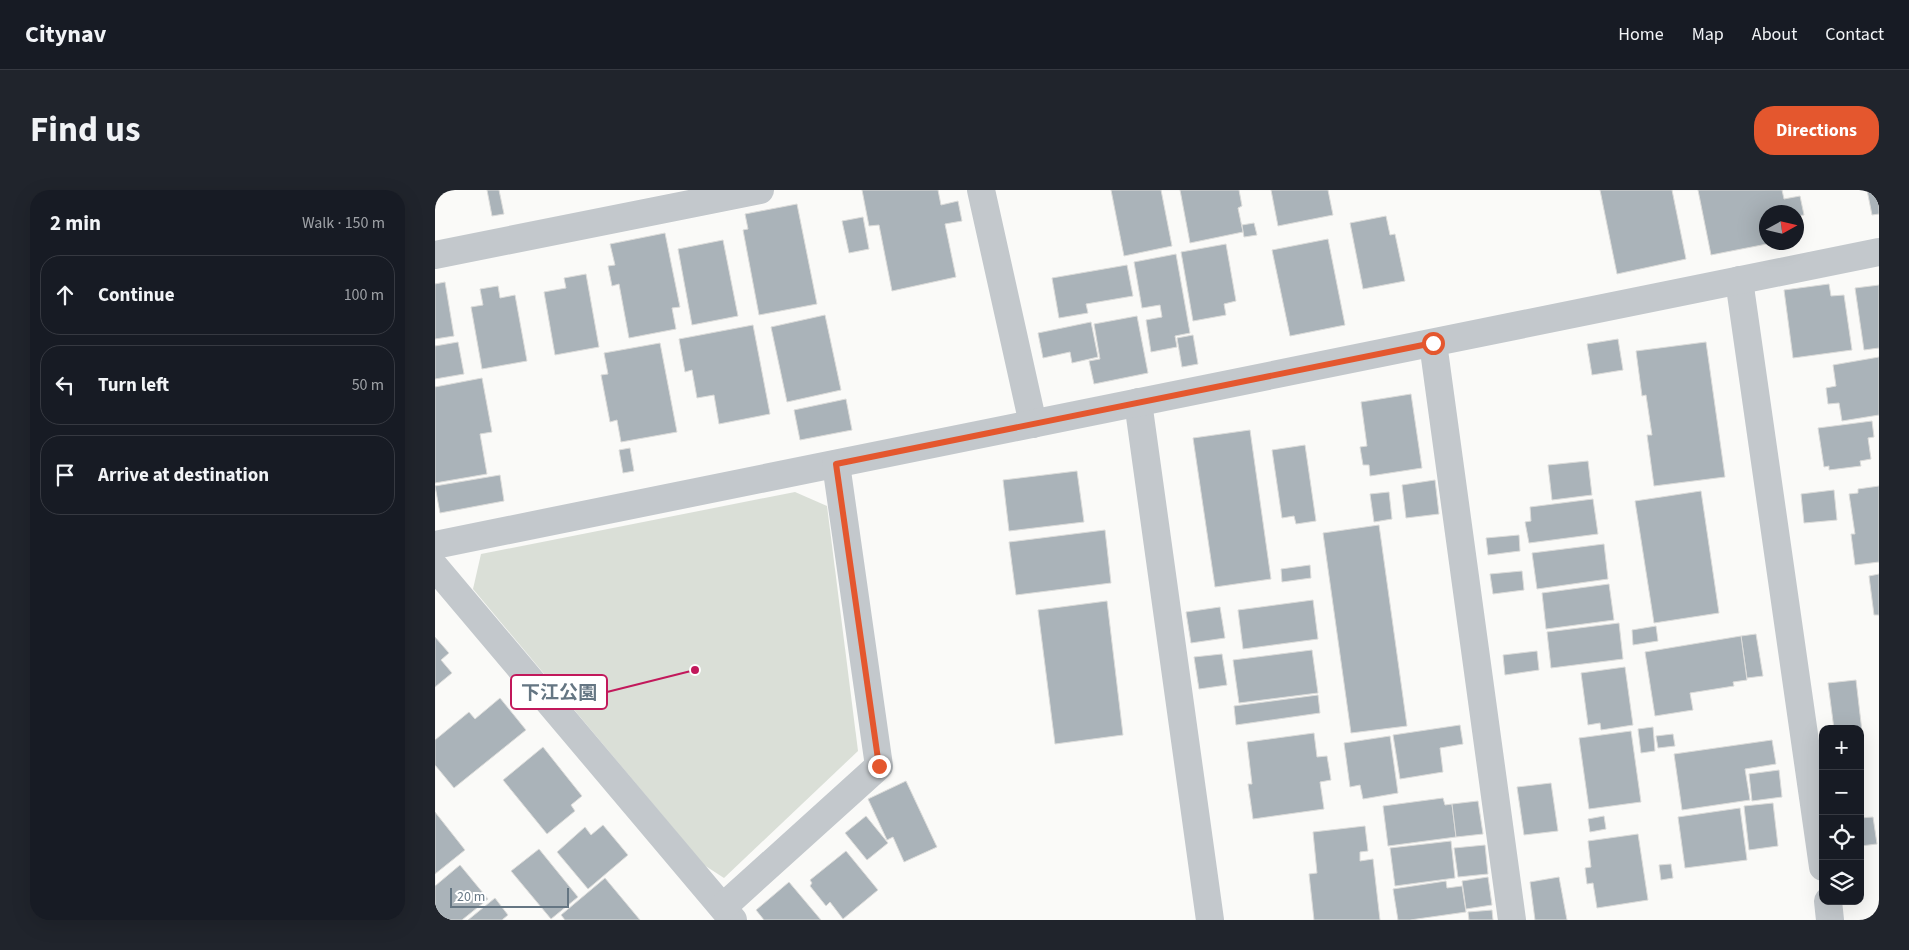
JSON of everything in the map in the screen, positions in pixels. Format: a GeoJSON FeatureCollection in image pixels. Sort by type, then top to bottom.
{"type":"FeatureCollection","features":[{"type":"Feature","properties":{"kind":"street"},"geometry":{"type":"LineString","coordinates":[[435,255],[760,190]]}},
{"type":"Feature","properties":{"kind":"street"},"geometry":{"type":"LineString","coordinates":[[981,190],[1033,424]]}},
{"type":"Feature","properties":{"kind":"street"},"geometry":{"type":"LineString","coordinates":[[435,545],[1879,252]]}},
{"type":"Feature","properties":{"kind":"street"},"geometry":{"type":"LineString","coordinates":[[1739,280],[1822,860]]}},
{"type":"Feature","properties":{"kind":"street"},"geometry":{"type":"LineString","coordinates":[[1433,343],[1512,920]]}},
{"type":"Feature","properties":{"kind":"street"},"geometry":{"type":"LineString","coordinates":[[1138,402],[1211,920]]}},
{"type":"Feature","properties":{"kind":"street"},"geometry":{"type":"LineString","coordinates":[[435,567],[728,914],[879,766],[836,464]]}},
{"type":"Feature","properties":{"kind":"street"},"geometry":{"type":"LineString","coordinates":[[1828,905],[1830,920]]}},
{"type":"Feature","properties":{"kind":"shaded area"},"geometry":{"type":"Polygon","coordinates":[[[795,492],[827,506],[858,751],[724,878],[704,865],[473,589],[481,554],[795,492]]]}},
{"type":"Feature","properties":{"kind":"building"},"geometry":{"type":"Polygon","coordinates":[[[487,190],[499,190],[504,214],[492,216],[487,190]]]}},
{"type":"Feature","properties":{"kind":"building"},"geometry":{"type":"Polygon","coordinates":[[[862,190],[938,190],[941,205],[958,201],[962,221],[945,224],[956,277],[892,291],[879,225],[869,226],[862,190]]]}},
{"type":"Feature","properties":{"kind":"building"},"geometry":{"type":"Polygon","coordinates":[[[1111,190],[1161,190],[1172,246],[1124,256],[1111,190]]]}},
{"type":"Feature","properties":{"kind":"building"},"geometry":{"type":"Polygon","coordinates":[[[1180,190],[1239,190],[1242,206],[1238,208],[1243,232],[1190,243],[1180,190]]]}},
{"type":"Feature","properties":{"kind":"building"},"geometry":{"type":"Polygon","coordinates":[[[1271,190],[1328,190],[1333,215],[1278,226],[1271,190]]]}},
{"type":"Feature","properties":{"kind":"building"},"geometry":{"type":"Polygon","coordinates":[[[1600,190],[1672,190],[1686,259],[1617,274],[1600,190]]]}},
{"type":"Feature","properties":{"kind":"building"},"geometry":{"type":"Polygon","coordinates":[[[1698,190],[1782,190],[1784,199],[1800,196],[1802,205],[1759,205],[1759,246],[1711,255],[1698,190]]]}},
{"type":"Feature","properties":{"kind":"building"},"geometry":{"type":"Polygon","coordinates":[[[1867,190],[1879,190],[1879,214],[1872,215],[1867,190]]]}},
{"type":"Feature","properties":{"kind":"building"},"geometry":{"type":"Polygon","coordinates":[[[797,204],[817,304],[759,315],[743,230],[748,229],[745,214],[797,204]]]}},
{"type":"Feature","properties":{"kind":"building"},"geometry":{"type":"Polygon","coordinates":[[[1386,216],[1390,235],[1395,234],[1405,281],[1363,289],[1350,223],[1386,216]]]}},
{"type":"Feature","properties":{"kind":"building"},"geometry":{"type":"Polygon","coordinates":[[[863,217],[869,249],[849,253],[842,221],[863,217]]]}},
{"type":"Feature","properties":{"kind":"building"},"geometry":{"type":"Polygon","coordinates":[[[1254,223],[1257,235],[1244,237],[1242,225],[1254,223]]]}},
{"type":"Feature","properties":{"kind":"building"},"geometry":{"type":"Polygon","coordinates":[[[665,233],[680,307],[672,308],[676,329],[629,338],[619,284],[612,286],[608,266],[615,265],[610,244],[665,233]]]}},
{"type":"Feature","properties":{"kind":"building"},"geometry":{"type":"Polygon","coordinates":[[[1328,239],[1345,325],[1290,336],[1272,250],[1328,239]]]}},
{"type":"Feature","properties":{"kind":"building"},"geometry":{"type":"Polygon","coordinates":[[[723,240],[738,316],[692,325],[678,249],[723,240]]]}},
{"type":"Feature","properties":{"kind":"building"},"geometry":{"type":"Polygon","coordinates":[[[1226,244],[1236,301],[1224,304],[1226,315],[1193,321],[1181,252],[1226,244]]]}},
{"type":"Feature","properties":{"kind":"building"},"geometry":{"type":"Polygon","coordinates":[[[1176,254],[1190,333],[1175,336],[1177,347],[1151,352],[1146,320],[1162,317],[1160,305],[1142,308],[1134,262],[1176,254]]]}},
{"type":"Feature","properties":{"kind":"building"},"geometry":{"type":"Polygon","coordinates":[[[1127,265],[1133,296],[1086,304],[1088,313],[1059,318],[1052,278],[1127,265]]]}},
{"type":"Feature","properties":{"kind":"building"},"geometry":{"type":"Polygon","coordinates":[[[586,274],[599,347],[555,355],[544,292],[566,288],[564,278],[586,274]]]}},
{"type":"Feature","properties":{"kind":"building"},"geometry":{"type":"Polygon","coordinates":[[[445,282],[454,336],[435,339],[435,284],[445,282]]]}},
{"type":"Feature","properties":{"kind":"building"},"geometry":{"type":"Polygon","coordinates":[[[1829,284],[1831,296],[1844,295],[1852,350],[1793,358],[1784,290],[1829,284]]]}},
{"type":"Feature","properties":{"kind":"building"},"geometry":{"type":"Polygon","coordinates":[[[1879,285],[1879,348],[1864,350],[1855,288],[1879,285]]]}},
{"type":"Feature","properties":{"kind":"building"},"geometry":{"type":"Polygon","coordinates":[[[498,286],[500,298],[515,295],[527,361],[482,369],[471,307],[483,305],[480,289],[498,286]]]}},
{"type":"Feature","properties":{"kind":"building"},"geometry":{"type":"Polygon","coordinates":[[[825,315],[841,390],[787,402],[771,327],[825,315]]]}},
{"type":"Feature","properties":{"kind":"building"},"geometry":{"type":"Polygon","coordinates":[[[1137,316],[1148,373],[1094,384],[1089,361],[1100,359],[1094,324],[1137,316]]]}},
{"type":"Feature","properties":{"kind":"building"},"geometry":{"type":"Polygon","coordinates":[[[1091,322],[1098,357],[1072,363],[1070,352],[1043,358],[1038,333],[1091,322]]]}},
{"type":"Feature","properties":{"kind":"building"},"geometry":{"type":"Polygon","coordinates":[[[753,325],[770,414],[719,424],[714,395],[697,398],[692,370],[685,372],[679,339],[753,325]]]}},
{"type":"Feature","properties":{"kind":"building"},"geometry":{"type":"Polygon","coordinates":[[[1193,335],[1198,364],[1182,367],[1177,338],[1193,335]]]}},
{"type":"Feature","properties":{"kind":"building"},"geometry":{"type":"Polygon","coordinates":[[[1618,339],[1623,370],[1592,375],[1587,344],[1618,339]]]}},
{"type":"Feature","properties":{"kind":"building"},"geometry":{"type":"Polygon","coordinates":[[[458,342],[464,374],[435,379],[435,346],[458,342]]]}},
{"type":"Feature","properties":{"kind":"building"},"geometry":{"type":"Polygon","coordinates":[[[1706,342],[1725,477],[1654,486],[1647,435],[1652,435],[1646,395],[1642,396],[1636,351],[1706,342]]]}},
{"type":"Feature","properties":{"kind":"building"},"geometry":{"type":"Polygon","coordinates":[[[660,343],[677,432],[621,442],[617,420],[610,422],[601,375],[608,374],[604,353],[660,343]]]}},
{"type":"Feature","properties":{"kind":"building"},"geometry":{"type":"Polygon","coordinates":[[[1879,357],[1879,415],[1842,421],[1839,403],[1828,404],[1826,388],[1836,386],[1833,365],[1879,357]]]}},
{"type":"Feature","properties":{"kind":"building"},"geometry":{"type":"Polygon","coordinates":[[[482,378],[492,432],[480,434],[487,474],[435,483],[435,387],[482,378]]]}},
{"type":"Feature","properties":{"kind":"building"},"geometry":{"type":"Polygon","coordinates":[[[1411,394],[1422,468],[1370,476],[1369,465],[1363,465],[1360,447],[1367,446],[1361,402],[1411,394]]]}},
{"type":"Feature","properties":{"kind":"building"},"geometry":{"type":"Polygon","coordinates":[[[846,399],[852,430],[800,440],[794,410],[846,399]]]}},
{"type":"Feature","properties":{"kind":"building"},"geometry":{"type":"Polygon","coordinates":[[[1872,421],[1874,437],[1868,438],[1871,459],[1860,461],[1861,466],[1829,470],[1829,466],[1824,467],[1818,428],[1872,421]]]}},
{"type":"Feature","properties":{"kind":"building"},"geometry":{"type":"Polygon","coordinates":[[[1250,430],[1271,579],[1215,587],[1193,438],[1250,430]]]}},
{"type":"Feature","properties":{"kind":"building"},"geometry":{"type":"Polygon","coordinates":[[[1305,445],[1316,521],[1296,524],[1294,516],[1282,518],[1272,450],[1305,445]]]}},
{"type":"Feature","properties":{"kind":"building"},"geometry":{"type":"Polygon","coordinates":[[[630,448],[634,471],[623,473],[619,450],[630,448]]]}},
{"type":"Feature","properties":{"kind":"building"},"geometry":{"type":"Polygon","coordinates":[[[1588,461],[1592,495],[1552,500],[1548,465],[1588,461]]]}},
{"type":"Feature","properties":{"kind":"building"},"geometry":{"type":"Polygon","coordinates":[[[1077,471],[1084,522],[1009,531],[1003,480],[1077,471]]]}},
{"type":"Feature","properties":{"kind":"building"},"geometry":{"type":"Polygon","coordinates":[[[500,475],[504,501],[440,513],[435,486],[500,475]]]}},
{"type":"Feature","properties":{"kind":"building"},"geometry":{"type":"Polygon","coordinates":[[[1435,480],[1439,514],[1406,518],[1402,485],[1435,480]]]}},
{"type":"Feature","properties":{"kind":"building"},"geometry":{"type":"Polygon","coordinates":[[[1879,486],[1879,562],[1855,565],[1851,534],[1855,534],[1849,494],[1858,493],[1858,489],[1879,486]]]}},
{"type":"Feature","properties":{"kind":"building"},"geometry":{"type":"Polygon","coordinates":[[[1834,490],[1837,520],[1804,523],[1801,494],[1834,490]]]}},
{"type":"Feature","properties":{"kind":"building"},"geometry":{"type":"Polygon","coordinates":[[[1701,491],[1719,613],[1654,623],[1635,501],[1701,491]]]}},
{"type":"Feature","properties":{"kind":"building"},"geometry":{"type":"Polygon","coordinates":[[[1389,492],[1392,519],[1374,522],[1370,494],[1389,492]]]}},
{"type":"Feature","properties":{"kind":"building"},"geometry":{"type":"Polygon","coordinates":[[[1593,499],[1598,534],[1529,543],[1525,522],[1531,521],[1530,507],[1593,499]]]}},
{"type":"Feature","properties":{"kind":"building"},"geometry":{"type":"Polygon","coordinates":[[[1379,525],[1407,726],[1351,733],[1323,533],[1379,525]]]}},
{"type":"Feature","properties":{"kind":"building"},"geometry":{"type":"Polygon","coordinates":[[[1105,530],[1111,583],[1016,595],[1009,542],[1105,530]]]}},
{"type":"Feature","properties":{"kind":"building"},"geometry":{"type":"Polygon","coordinates":[[[1519,535],[1520,551],[1488,555],[1486,538],[1519,535]]]}},
{"type":"Feature","properties":{"kind":"building"},"geometry":{"type":"Polygon","coordinates":[[[1604,544],[1608,579],[1537,589],[1532,553],[1604,544]]]}},
{"type":"Feature","properties":{"kind":"building"},"geometry":{"type":"Polygon","coordinates":[[[1310,565],[1311,578],[1282,582],[1281,569],[1310,565]]]}},
{"type":"Feature","properties":{"kind":"building"},"geometry":{"type":"Polygon","coordinates":[[[1522,571],[1524,590],[1493,594],[1490,574],[1522,571]]]}},
{"type":"Feature","properties":{"kind":"building"},"geometry":{"type":"Polygon","coordinates":[[[1879,574],[1879,615],[1874,615],[1869,576],[1879,574]]]}},
{"type":"Feature","properties":{"kind":"building"},"geometry":{"type":"Polygon","coordinates":[[[1609,584],[1614,620],[1546,629],[1542,593],[1609,584]]]}},
{"type":"Feature","properties":{"kind":"building"},"geometry":{"type":"Polygon","coordinates":[[[1313,600],[1318,639],[1243,649],[1238,610],[1313,600]]]}},
{"type":"Feature","properties":{"kind":"building"},"geometry":{"type":"Polygon","coordinates":[[[1107,601],[1123,735],[1055,744],[1038,610],[1107,601]]]}},
{"type":"Feature","properties":{"kind":"building"},"geometry":{"type":"Polygon","coordinates":[[[1220,607],[1225,638],[1191,643],[1186,612],[1220,607]]]}},
{"type":"Feature","properties":{"kind":"building"},"geometry":{"type":"Polygon","coordinates":[[[1619,623],[1623,659],[1551,668],[1547,632],[1619,623]]]}},
{"type":"Feature","properties":{"kind":"building"},"geometry":{"type":"Polygon","coordinates":[[[1656,626],[1658,641],[1633,645],[1632,630],[1656,626]]]}},
{"type":"Feature","properties":{"kind":"building"},"geometry":{"type":"Polygon","coordinates":[[[1756,634],[1763,676],[1747,678],[1741,636],[1756,634]]]}},
{"type":"Feature","properties":{"kind":"building"},"geometry":{"type":"Polygon","coordinates":[[[1741,636],[1747,680],[1733,682],[1734,686],[1690,693],[1693,710],[1655,716],[1645,652],[1741,636]]]}},
{"type":"Feature","properties":{"kind":"building"},"geometry":{"type":"Polygon","coordinates":[[[435,637],[449,653],[441,660],[452,673],[435,687],[435,637]]]}},
{"type":"Feature","properties":{"kind":"building"},"geometry":{"type":"Polygon","coordinates":[[[1312,650],[1318,693],[1239,703],[1233,660],[1312,650]]]}},
{"type":"Feature","properties":{"kind":"building"},"geometry":{"type":"Polygon","coordinates":[[[1537,651],[1539,670],[1505,675],[1503,655],[1537,651]]]}},
{"type":"Feature","properties":{"kind":"building"},"geometry":{"type":"Polygon","coordinates":[[[1222,654],[1227,685],[1199,689],[1194,657],[1222,654]]]}},
{"type":"Feature","properties":{"kind":"building"},"geometry":{"type":"Polygon","coordinates":[[[1625,667],[1633,725],[1601,730],[1600,723],[1588,725],[1581,673],[1625,667]]]}},
{"type":"Feature","properties":{"kind":"building"},"geometry":{"type":"Polygon","coordinates":[[[1856,680],[1861,725],[1833,725],[1828,683],[1856,680]]]}},
{"type":"Feature","properties":{"kind":"building"},"geometry":{"type":"Polygon","coordinates":[[[1318,695],[1320,713],[1236,725],[1234,706],[1318,695]]]}},
{"type":"Feature","properties":{"kind":"building"},"geometry":{"type":"Polygon","coordinates":[[[500,698],[526,730],[454,788],[435,765],[435,740],[469,712],[475,719],[500,698]]]}},
{"type":"Feature","properties":{"kind":"building"},"geometry":{"type":"Polygon","coordinates":[[[1460,725],[1463,744],[1440,748],[1443,772],[1400,779],[1393,735],[1460,725]]]}},
{"type":"Feature","properties":{"kind":"building"},"geometry":{"type":"Polygon","coordinates":[[[1653,727],[1655,751],[1641,753],[1638,729],[1653,727]]]}},
{"type":"Feature","properties":{"kind":"building"},"geometry":{"type":"Polygon","coordinates":[[[1631,731],[1641,802],[1589,809],[1579,738],[1631,731]]]}},
{"type":"Feature","properties":{"kind":"building"},"geometry":{"type":"Polygon","coordinates":[[[1314,733],[1317,757],[1327,756],[1331,780],[1320,782],[1324,809],[1253,819],[1248,784],[1252,784],[1247,742],[1314,733]]]}},
{"type":"Feature","properties":{"kind":"building"},"geometry":{"type":"Polygon","coordinates":[[[1673,734],[1675,746],[1658,748],[1656,736],[1673,734]]]}},
{"type":"Feature","properties":{"kind":"building"},"geometry":{"type":"Polygon","coordinates":[[[1390,736],[1398,793],[1363,799],[1360,785],[1350,787],[1344,743],[1390,736]]]}},
{"type":"Feature","properties":{"kind":"building"},"geometry":{"type":"Polygon","coordinates":[[[1772,740],[1776,764],[1745,769],[1750,800],[1682,810],[1674,754],[1772,740]]]}},
{"type":"Feature","properties":{"kind":"building"},"geometry":{"type":"Polygon","coordinates":[[[543,747],[582,796],[571,805],[575,811],[547,834],[503,780],[543,747]]]}},
{"type":"Feature","properties":{"kind":"building"},"geometry":{"type":"Polygon","coordinates":[[[1779,770],[1782,797],[1752,801],[1749,774],[1779,770]]]}},
{"type":"Feature","properties":{"kind":"building"},"geometry":{"type":"Polygon","coordinates":[[[906,781],[937,847],[904,862],[893,837],[887,840],[868,799],[906,781]]]}},
{"type":"Feature","properties":{"kind":"building"},"geometry":{"type":"Polygon","coordinates":[[[1551,783],[1558,831],[1524,835],[1517,787],[1551,783]]]}},
{"type":"Feature","properties":{"kind":"building"},"geometry":{"type":"Polygon","coordinates":[[[1443,798],[1445,805],[1452,804],[1456,837],[1388,846],[1383,806],[1443,798]]]}},
{"type":"Feature","properties":{"kind":"building"},"geometry":{"type":"Polygon","coordinates":[[[1478,801],[1483,834],[1456,837],[1452,804],[1478,801]]]}},
{"type":"Feature","properties":{"kind":"building"},"geometry":{"type":"Polygon","coordinates":[[[1773,803],[1778,846],[1749,850],[1744,806],[1773,803]]]}},
{"type":"Feature","properties":{"kind":"building"},"geometry":{"type":"Polygon","coordinates":[[[1740,808],[1747,860],[1685,868],[1678,817],[1740,808]]]}},
{"type":"Feature","properties":{"kind":"building"},"geometry":{"type":"Polygon","coordinates":[[[435,812],[465,850],[435,874],[435,812]]]}},
{"type":"Feature","properties":{"kind":"building"},"geometry":{"type":"Polygon","coordinates":[[[866,816],[888,843],[867,860],[845,833],[866,816]]]}},
{"type":"Feature","properties":{"kind":"building"},"geometry":{"type":"Polygon","coordinates":[[[1604,816],[1606,829],[1590,832],[1588,819],[1604,816]]]}},
{"type":"Feature","properties":{"kind":"building"},"geometry":{"type":"Polygon","coordinates":[[[1873,817],[1877,844],[1864,846],[1864,818],[1873,817]]]}},
{"type":"Feature","properties":{"kind":"building"},"geometry":{"type":"Polygon","coordinates":[[[603,825],[628,855],[588,889],[557,852],[585,827],[591,835],[603,825]]]}},
{"type":"Feature","properties":{"kind":"building"},"geometry":{"type":"Polygon","coordinates":[[[1365,826],[1368,851],[1360,852],[1360,861],[1373,859],[1380,920],[1314,920],[1309,874],[1317,873],[1313,832],[1365,826]]]}},
{"type":"Feature","properties":{"kind":"building"},"geometry":{"type":"Polygon","coordinates":[[[1638,834],[1648,900],[1597,908],[1593,883],[1587,884],[1585,868],[1591,867],[1588,841],[1638,834]]]}},
{"type":"Feature","properties":{"kind":"building"},"geometry":{"type":"Polygon","coordinates":[[[1451,841],[1455,878],[1395,886],[1390,848],[1451,841]]]}},
{"type":"Feature","properties":{"kind":"building"},"geometry":{"type":"Polygon","coordinates":[[[1485,845],[1488,874],[1458,877],[1454,848],[1485,845]]]}},
{"type":"Feature","properties":{"kind":"building"},"geometry":{"type":"Polygon","coordinates":[[[539,849],[578,897],[551,919],[511,871],[539,849]]]}},
{"type":"Feature","properties":{"kind":"building"},"geometry":{"type":"Polygon","coordinates":[[[846,851],[878,890],[843,919],[830,902],[826,906],[810,886],[812,883],[810,880],[846,851]]]}},
{"type":"Feature","properties":{"kind":"building"},"geometry":{"type":"Polygon","coordinates":[[[1671,864],[1673,878],[1661,880],[1659,865],[1671,864]]]}},
{"type":"Feature","properties":{"kind":"building"},"geometry":{"type":"Polygon","coordinates":[[[460,865],[488,899],[462,920],[435,920],[435,886],[460,865]]]}},
{"type":"Feature","properties":{"kind":"building"},"geometry":{"type":"Polygon","coordinates":[[[1488,877],[1492,905],[1466,909],[1462,881],[1488,877]]]}},
{"type":"Feature","properties":{"kind":"building"},"geometry":{"type":"Polygon","coordinates":[[[1559,877],[1567,920],[1535,920],[1530,882],[1559,877]]]}},
{"type":"Feature","properties":{"kind":"building"},"geometry":{"type":"Polygon","coordinates":[[[605,878],[640,920],[565,920],[561,915],[605,878]]]}},
{"type":"Feature","properties":{"kind":"building"},"geometry":{"type":"Polygon","coordinates":[[[1446,881],[1447,888],[1462,886],[1466,912],[1398,920],[1393,889],[1446,881]]]}},
{"type":"Feature","properties":{"kind":"building"},"geometry":{"type":"Polygon","coordinates":[[[789,882],[821,920],[764,920],[756,910],[789,882]]]}},
{"type":"Feature","properties":{"kind":"building"},"geometry":{"type":"Polygon","coordinates":[[[495,898],[508,915],[502,920],[468,920],[495,898]]]}},
{"type":"Feature","properties":{"kind":"building"},"geometry":{"type":"Polygon","coordinates":[[[1492,910],[1493,920],[1469,920],[1468,912],[1492,910]]]}},
{"type":"Feature","properties":{"kind":"place","name":"下江公園"},"geometry":{"type":"Point","coordinates":[695,670]}},
{"type":"Feature","properties":{"kind":"route"},"geometry":{"type":"LineString","coordinates":[[879,766],[836,464],[1433,343]]}}]}
